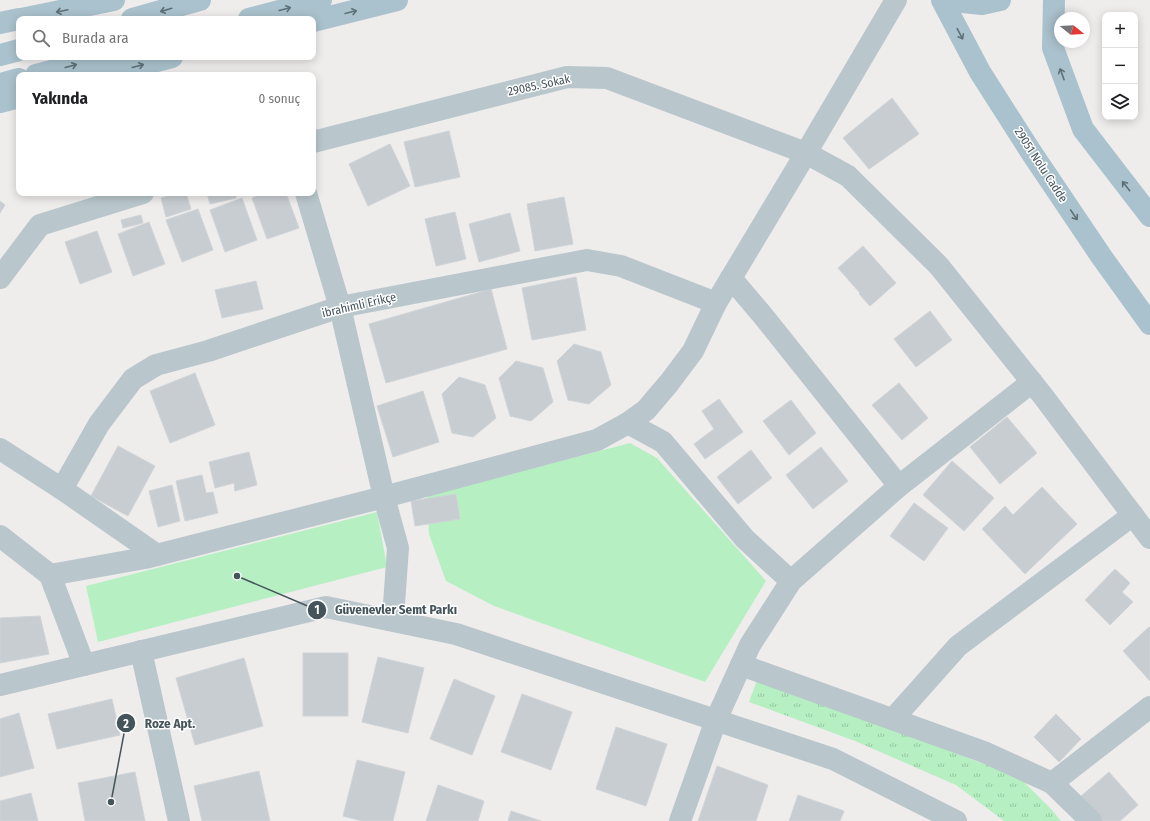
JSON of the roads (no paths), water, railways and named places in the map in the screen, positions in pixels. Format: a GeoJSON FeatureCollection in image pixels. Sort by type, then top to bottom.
{"type":"FeatureCollection","features":[{"type":"Feature","properties":{"kind":"main road"},"geometry":{"type":"LineString","coordinates":[[35,16],[114,0]]}},
{"type":"Feature","properties":{"kind":"main road"},"geometry":{"type":"LineString","coordinates":[[143,16],[200,0]]}},
{"type":"Feature","properties":{"kind":"main road"},"geometry":{"type":"LineString","coordinates":[[261,16],[322,0]]}},
{"type":"Feature","properties":{"kind":"main road"},"geometry":{"type":"LineString","coordinates":[[316,20],[397,0]]}},
{"type":"Feature","properties":{"kind":"main road","name":"29051 Nolu Cadde"},"geometry":{"type":"LineString","coordinates":[[943,0],[982,4],[1000,0]]}},
{"type":"Feature","properties":{"kind":"main road","name":"29051 Nolu Cadde"},"geometry":{"type":"LineString","coordinates":[[943,0],[980,72],[1101,256],[1150,324]]}},
{"type":"Feature","properties":{"kind":"main road"},"geometry":{"type":"LineString","coordinates":[[1054,0],[1052,48],[1083,129],[1150,216]]}},
{"type":"Feature","properties":{"kind":"main road"},"geometry":{"type":"LineString","coordinates":[[0,23],[16,20]]}},
{"type":"Feature","properties":{"kind":"main road"},"geometry":{"type":"LineString","coordinates":[[0,55],[16,51]]}},
{"type":"Feature","properties":{"kind":"main road"},"geometry":{"type":"LineString","coordinates":[[48,72],[94,60]]}},
{"type":"Feature","properties":{"kind":"main road"},"geometry":{"type":"LineString","coordinates":[[114,72],[160,60]]}},
{"type":"Feature","properties":{"kind":"main road"},"geometry":{"type":"LineString","coordinates":[[0,84],[16,80]]}},
{"type":"Feature","properties":{"kind":"main road"},"geometry":{"type":"LineString","coordinates":[[0,102],[16,98]]}},
{"type":"Feature","properties":{"kind":"street"},"geometry":{"type":"LineString","coordinates":[[50,575],[145,558],[384,497],[597,440],[628,423],[646,410],[693,351],[716,303],[896,0]]}},
{"type":"Feature","properties":{"kind":"street","name":"29085. Sokak"},"geometry":{"type":"LineString","coordinates":[[316,141],[567,77],[606,78],[806,153],[848,176],[939,266],[1032,382],[1150,538]]}},
{"type":"Feature","properties":{"kind":"street"},"geometry":{"type":"LineString","coordinates":[[0,278],[40,224],[133,196]]}},
{"type":"Feature","properties":{"kind":"street"},"geometry":{"type":"LineString","coordinates":[[307,196],[340,307],[384,497],[398,548],[394,604],[389,620]]}},
{"type":"Feature","properties":{"kind":"street","name":"ibrahimli Erikçe"},"geometry":{"type":"LineString","coordinates":[[62,489],[99,424],[132,379],[156,365],[208,352],[340,307],[587,260],[620,266],[716,303]]}},
{"type":"Feature","properties":{"kind":"street"},"geometry":{"type":"LineString","coordinates":[[731,278],[899,486]]}},
{"type":"Feature","properties":{"kind":"street"},"geometry":{"type":"LineString","coordinates":[[680,821],[716,720],[750,645],[791,581],[899,486],[1032,382]]}},
{"type":"Feature","properties":{"kind":"street"},"geometry":{"type":"LineString","coordinates":[[628,423],[663,442],[745,539],[791,581]]}},
{"type":"Feature","properties":{"kind":"street"},"geometry":{"type":"LineString","coordinates":[[0,449],[62,489],[157,555]]}},
{"type":"Feature","properties":{"kind":"street"},"geometry":{"type":"LineString","coordinates":[[893,719],[958,646],[1133,515]]}},
{"type":"Feature","properties":{"kind":"street"},"geometry":{"type":"LineString","coordinates":[[0,536],[50,575],[84,665]]}},
{"type":"Feature","properties":{"kind":"street"},"geometry":{"type":"LineString","coordinates":[[0,685],[326,607],[456,634],[833,759],[956,821]]}},
{"type":"Feature","properties":{"kind":"street"},"geometry":{"type":"LineString","coordinates":[[141,651],[179,821]]}},
{"type":"Feature","properties":{"kind":"street"},"geometry":{"type":"LineString","coordinates":[[741,665],[984,752],[1052,783],[1091,821]]}},
{"type":"Feature","properties":{"kind":"street"},"geometry":{"type":"LineString","coordinates":[[1052,783],[1150,707]]}},
{"type":"Feature","properties":{"kind":"place","name":"Güvenevler Semt Parkı"},"geometry":{"type":"Point","coordinates":[237,576]}},
{"type":"Feature","properties":{"kind":"place","name":"Roze Apt."},"geometry":{"type":"Point","coordinates":[111,802]}}]}
